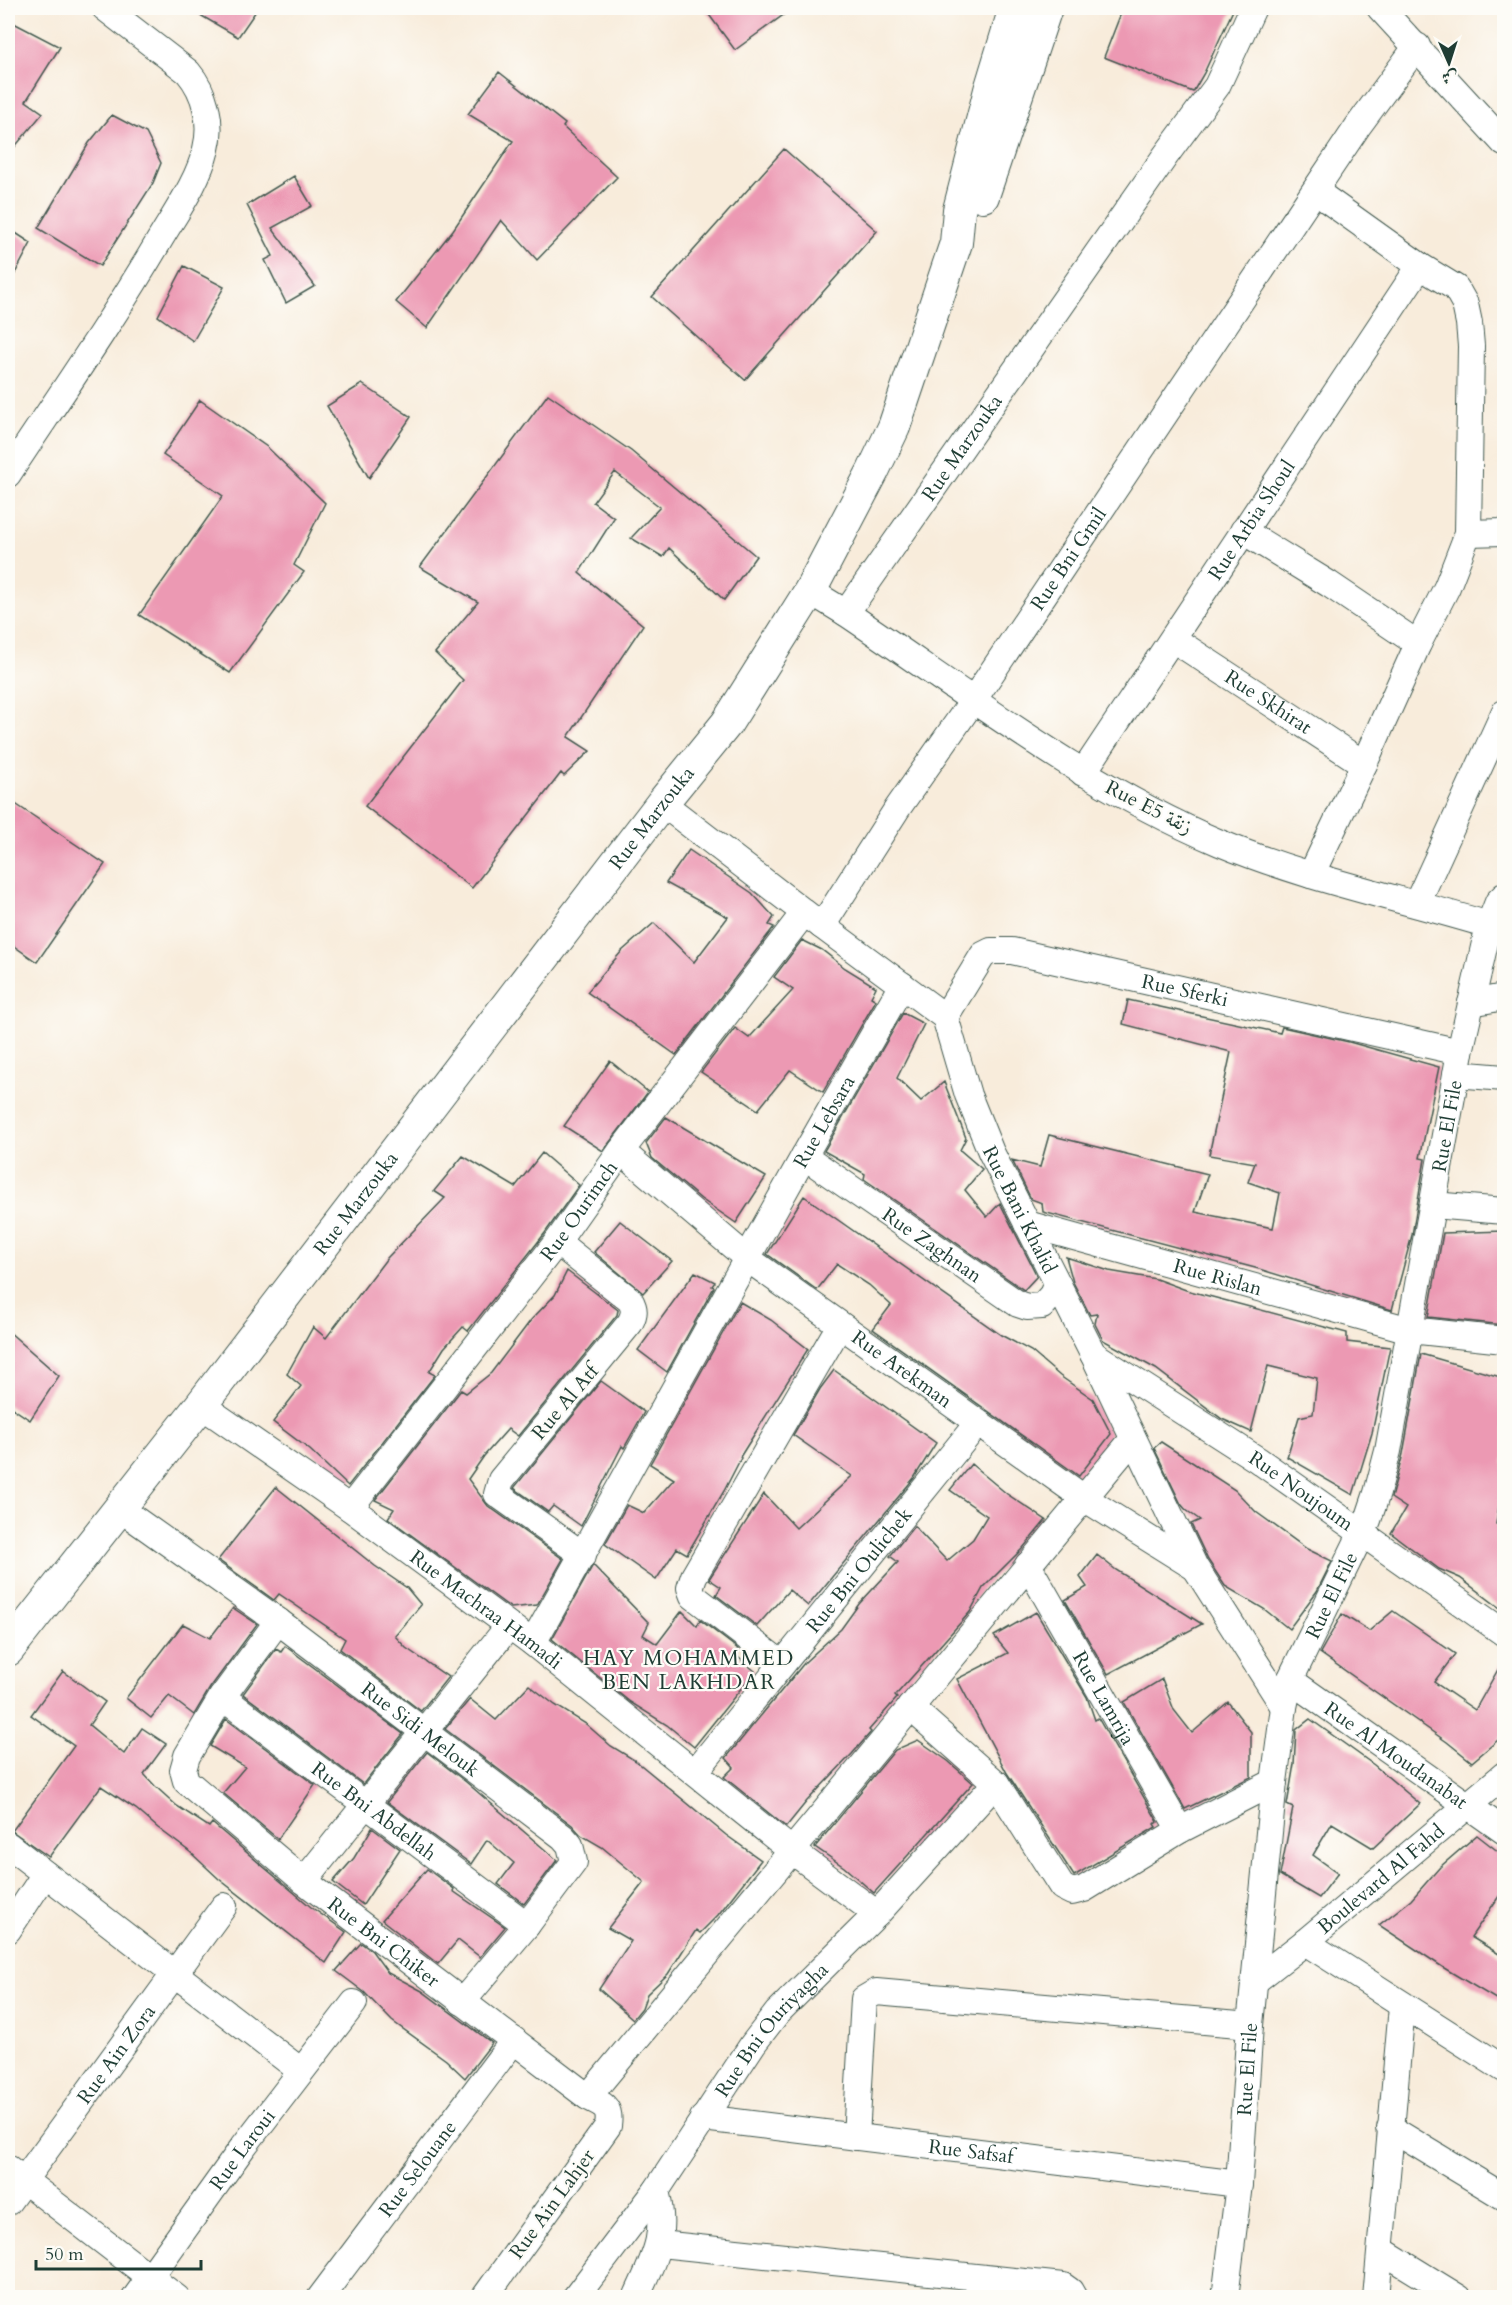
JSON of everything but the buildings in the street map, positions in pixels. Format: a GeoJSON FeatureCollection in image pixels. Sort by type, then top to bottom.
{"type":"FeatureCollection","features":[{"type":"Feature","properties":{"kind":"main road"},"geometry":{"type":"LineString","coordinates":[[956,243],[962,199],[990,90],[1016,8]]}},
{"type":"Feature","properties":{"kind":"main road"},"geometry":{"type":"LineString","coordinates":[[956,243],[976,216],[1046,8]]}},
{"type":"Feature","properties":{"kind":"main road","name":"Rue Marzouka"},"geometry":{"type":"LineString","coordinates":[[8,1650],[201,1405],[662,803],[727,723],[810,591],[894,427],[956,243]]}},
{"type":"Feature","properties":{"kind":"street"},"geometry":{"type":"LineString","coordinates":[[8,474],[128,293],[197,177],[207,147],[209,126],[207,110],[197,83],[188,72],[105,8]]}},
{"type":"Feature","properties":{"kind":"street","name":"Rue Marzouka"},"geometry":{"type":"LineString","coordinates":[[846,613],[1166,155],[1217,86],[1253,8]]}},
{"type":"Feature","properties":{"kind":"street"},"geometry":{"type":"LineString","coordinates":[[1380,8],[1504,143]]}},
{"type":"Feature","properties":{"kind":"street","name":"Rue Bni Gmil"},"geometry":{"type":"LineString","coordinates":[[813,919],[897,809],[974,699],[1358,126],[1417,46]]}},
{"type":"Feature","properties":{"kind":"street"},"geometry":{"type":"LineString","coordinates":[[1311,875],[1418,644],[1447,587],[1468,532],[1471,346],[1465,304],[1456,288],[1420,266],[1315,191]]}},
{"type":"Feature","properties":{"kind":"street","name":"Rue Arbia Shoul"},"geometry":{"type":"LineString","coordinates":[[1083,773],[1420,266]]}},
{"type":"Feature","properties":{"kind":"street"},"geometry":{"type":"LineString","coordinates":[[1243,531],[1329,584],[1418,644]]}},
{"type":"Feature","properties":{"kind":"street"},"geometry":{"type":"LineString","coordinates":[[1468,532],[1504,532]]}},
{"type":"Feature","properties":{"kind":"street"},"geometry":{"type":"LineString","coordinates":[[810,591],[846,613]]}},
{"type":"Feature","properties":{"kind":"street","name":"Rue E5 زنقة"},"geometry":{"type":"LineString","coordinates":[[846,613],[1083,773],[1163,817],[1222,843],[1311,875],[1417,903],[1497,908]]}},
{"type":"Feature","properties":{"kind":"street","name":"Rue Skhirat"},"geometry":{"type":"LineString","coordinates":[[1173,639],[1364,764]]}},
{"type":"Feature","properties":{"kind":"street"},"geometry":{"type":"LineString","coordinates":[[1417,903],[1504,712]]}},
{"type":"Feature","properties":{"kind":"street"},"geometry":{"type":"LineString","coordinates":[[662,803],[945,1017]]}},
{"type":"Feature","properties":{"kind":"street","name":"Rue El File"},"geometry":{"type":"LineString","coordinates":[[1225,2298],[1239,2184],[1254,1981],[1284,1707],[1290,1680],[1373,1506],[1388,1451],[1458,1063],[1471,1003],[1497,908]]}},
{"type":"Feature","properties":{"kind":"street","name":"Rue Ourimch"},"geometry":{"type":"LineString","coordinates":[[350,1508],[557,1242],[621,1151],[813,919]]}},
{"type":"Feature","properties":{"kind":"street","name":"Rue Sferki"},"geometry":{"type":"LineString","coordinates":[[945,1017],[983,955],[991,951],[1012,951],[1458,1063]]}},
{"type":"Feature","properties":{"kind":"street","name":"Rue Lebsara"},"geometry":{"type":"LineString","coordinates":[[533,1643],[804,1156],[902,985]]}},
{"type":"Feature","properties":{"kind":"street"},"geometry":{"type":"LineString","coordinates":[[1471,1003],[1504,997]]}},
{"type":"Feature","properties":{"kind":"street","name":"Rue Bani Khalid"},"geometry":{"type":"LineString","coordinates":[[945,1017],[968,1095],[991,1152],[1093,1354],[1195,1567],[1284,1707]]}},
{"type":"Feature","properties":{"kind":"street"},"geometry":{"type":"LineString","coordinates":[[1458,1063],[1504,1078]]}},
{"type":"Feature","properties":{"kind":"street","name":"Rue Arekman"},"geometry":{"type":"LineString","coordinates":[[621,1151],[748,1259],[1084,1498],[1195,1567]]}},
{"type":"Feature","properties":{"kind":"street","name":"Rue Zaghnan"},"geometry":{"type":"LineString","coordinates":[[804,1156],[1018,1304],[1027,1307],[1042,1306],[1052,1296],[1057,1283]]}},
{"type":"Feature","properties":{"kind":"street"},"geometry":{"type":"LineString","coordinates":[[1433,1205],[1504,1211]]}},
{"type":"Feature","properties":{"kind":"street","name":"Rue Rislan"},"geometry":{"type":"LineString","coordinates":[[1027,1224],[1410,1330],[1504,1340]]}},
{"type":"Feature","properties":{"kind":"street","name":"Rue Al Atf"},"geometry":{"type":"LineString","coordinates":[[557,1242],[630,1300],[634,1307],[634,1315],[630,1323],[501,1480],[497,1494],[583,1555]]}},
{"type":"Feature","properties":{"kind":"street"},"geometry":{"type":"LineString","coordinates":[[782,1664],[693,1596],[690,1588],[694,1576],[840,1325]]}},
{"type":"Feature","properties":{"kind":"street","name":"Rue Noujoum"},"geometry":{"type":"LineString","coordinates":[[1093,1354],[1258,1460],[1504,1633]]}},
{"type":"Feature","properties":{"kind":"street","name":"Rue Machraa Hamadi"},"geometry":{"type":"LineString","coordinates":[[201,1405],[350,1508],[508,1627],[533,1643],[791,1850],[877,1914]]}},
{"type":"Feature","properties":{"kind":"street","name":"Rue Bni Oulichek"},"geometry":{"type":"LineString","coordinates":[[695,1772],[977,1424]]}},
{"type":"Feature","properties":{"kind":"street"},"geometry":{"type":"LineString","coordinates":[[597,2102],[791,1850],[1134,1439]]}},
{"type":"Feature","properties":{"kind":"street","name":"Rue Sidi Melouk"},"geometry":{"type":"LineString","coordinates":[[119,1508],[278,1621],[563,1837],[570,1845],[574,1862],[527,1926]]}},
{"type":"Feature","properties":{"kind":"street","name":"Rue Lamrija"},"geometry":{"type":"LineString","coordinates":[[1028,1565],[1179,1830]]}},
{"type":"Feature","properties":{"kind":"street"},"geometry":{"type":"LineString","coordinates":[[222,1697],[278,1621]]}},
{"type":"Feature","properties":{"kind":"street"},"geometry":{"type":"LineString","coordinates":[[304,1881],[508,1627]]}},
{"type":"Feature","properties":{"kind":"street","name":"Rue Al Moudanabat"},"geometry":{"type":"LineString","coordinates":[[1290,1680],[1504,1831]]}},
{"type":"Feature","properties":{"kind":"street","name":"Rue Bni Chiker"},"geometry":{"type":"LineString","coordinates":[[222,1697],[187,1756],[183,1770],[186,1780],[304,1881],[597,2102]]}},
{"type":"Feature","properties":{"kind":"street","name":"Rue Bni Abdellah"},"geometry":{"type":"LineString","coordinates":[[222,1697],[527,1926]]}},
{"type":"Feature","properties":{"kind":"street"},"geometry":{"type":"LineString","coordinates":[[910,1707],[996,1783],[1062,1887],[1067,1891],[1084,1889],[1179,1830],[1274,1782]]}},
{"type":"Feature","properties":{"kind":"street","name":"Boulevard Al Fahd"},"geometry":{"type":"LineString","coordinates":[[1254,1981],[1305,1942],[1504,1775]]}},
{"type":"Feature","properties":{"kind":"street","name":"Rue Bni Ouriyagha"},"geometry":{"type":"LineString","coordinates":[[575,2298],[656,2191],[702,2118],[777,2013],[877,1914],[996,1783]]}},
{"type":"Feature","properties":{"kind":"street"},"geometry":{"type":"LineString","coordinates":[[8,1845],[300,2071]]}},
{"type":"Feature","properties":{"kind":"street"},"geometry":{"type":"LineString","coordinates":[[8,1930],[45,1874]]}},
{"type":"Feature","properties":{"kind":"street","name":"Rue Ain Zora"},"geometry":{"type":"LineString","coordinates":[[8,2202],[16,2174],[176,1974],[224,1906]]}},
{"type":"Feature","properties":{"kind":"street"},"geometry":{"type":"LineString","coordinates":[[462,2002],[527,1926]]}},
{"type":"Feature","properties":{"kind":"street"},"geometry":{"type":"LineString","coordinates":[[1305,1942],[1504,2069]]}},
{"type":"Feature","properties":{"kind":"street"},"geometry":{"type":"LineString","coordinates":[[856,2137],[864,1999],[876,1992],[1250,2025]]}},
{"type":"Feature","properties":{"kind":"street","name":"Rue Laroui"},"geometry":{"type":"LineString","coordinates":[[135,2298],[243,2147],[354,2003]]}},
{"type":"Feature","properties":{"kind":"street"},"geometry":{"type":"LineString","coordinates":[[1376,2298],[1402,2006]]}},
{"type":"Feature","properties":{"kind":"street","name":"Rue Selouane"},"geometry":{"type":"LineString","coordinates":[[320,2298],[514,2040]]}},
{"type":"Feature","properties":{"kind":"street","name":"Rue Ain Lahjer"},"geometry":{"type":"LineString","coordinates":[[484,2298],[608,2126],[609,2114],[597,2102]]}},
{"type":"Feature","properties":{"kind":"street","name":"Rue Safsaf"},"geometry":{"type":"LineString","coordinates":[[702,2118],[1239,2184]]}},
{"type":"Feature","properties":{"kind":"street"},"geometry":{"type":"LineString","coordinates":[[1390,2128],[1504,2197]]}},
{"type":"Feature","properties":{"kind":"street"},"geometry":{"type":"LineString","coordinates":[[16,2174],[177,2298]]}},
{"type":"Feature","properties":{"kind":"street"},"geometry":{"type":"LineString","coordinates":[[636,2298],[660,2244],[662,2222],[656,2191]]}},
{"type":"Feature","properties":{"kind":"street"},"geometry":{"type":"LineString","coordinates":[[660,2244],[1064,2286],[1074,2298]]}},
{"type":"Feature","properties":{"kind":"street"},"geometry":{"type":"LineString","coordinates":[[1381,2250],[1459,2298]]}},
{"type":"Feature","properties":{"kind":"district","name":"HAY MOHAMMED BEN LAKHDAR"},"geometry":{"type":"Point","coordinates":[689,1670]}}]}
